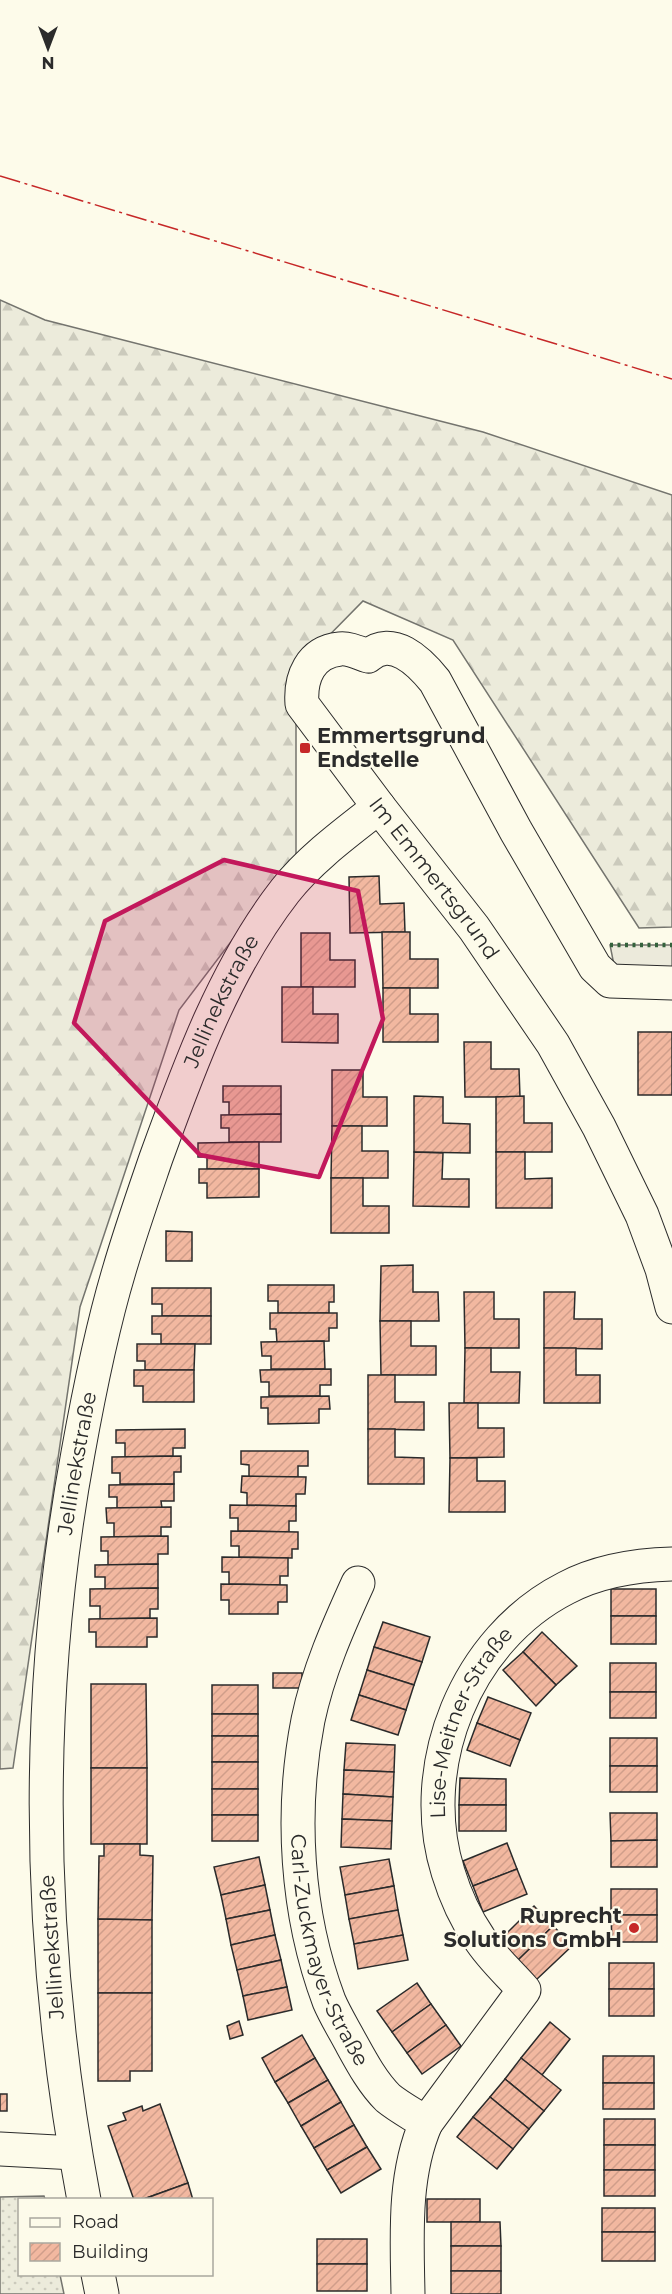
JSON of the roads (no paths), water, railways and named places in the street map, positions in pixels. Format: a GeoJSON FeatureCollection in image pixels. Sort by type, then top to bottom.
{"type":"FeatureCollection","features":[{"type":"Feature","properties":{"kind":"street","name":"Im Emmertsgrund"},"geometry":{"type":"LineString","coordinates":[[672,983],[610,981],[595,967],[500,802],[435,681],[423,665],[404,652],[388,648],[375,650],[368,656],[340,649],[321,655],[307,669],[301,687],[302,704],[474,928],[565,1064],[642,1215],[662,1269],[672,1307]]}},
{"type":"Feature","properties":{"kind":"street","name":"Jellinekstraße"},"geometry":{"type":"LineString","coordinates":[[84,2198],[59,2038],[50,1947],[44,1835],[46,1732],[57,1584],[71,1490],[100,1346],[118,1272],[168,1126],[209,1023],[238,963],[286,890],[337,839],[379,807]]}},
{"type":"Feature","properties":{"kind":"street","name":"Lise-Meitner-Straße"},"geometry":{"type":"LineString","coordinates":[[426,2123],[524,1990],[479,1939],[448,1874],[440,1843],[437,1817],[438,1783],[446,1736],[464,1695],[483,1661],[502,1636],[535,1608],[565,1588],[593,1576],[626,1568],[672,1564]]}},
{"type":"Feature","properties":{"kind":"street","name":"Carl-Zuckmayer-Straße"},"geometry":{"type":"LineString","coordinates":[[358,1583],[337,1631],[309,1717],[302,1760],[299,1829],[301,1883],[314,1953],[330,2003],[375,2083],[389,2098],[426,2123]]}},
{"type":"Feature","properties":{"kind":"street"},"geometry":{"type":"LineString","coordinates":[[408,2294],[409,2196],[412,2171],[426,2123]]}},
{"type":"Feature","properties":{"kind":"street"},"geometry":{"type":"LineString","coordinates":[[0,2149],[75,2152]]}},
{"type":"Feature","properties":{"kind":"street"},"geometry":{"type":"LineString","coordinates":[[98,2276],[102,2294]]}},
{"type":"Feature","properties":{"kind":"place","name":"Emmertsgrund Endstelle"},"geometry":{"type":"Point","coordinates":[305,748]}},
{"type":"Feature","properties":{"kind":"place","name":"Ruprecht Solutions GmbH"},"geometry":{"type":"Point","coordinates":[634,1928]}}]}
